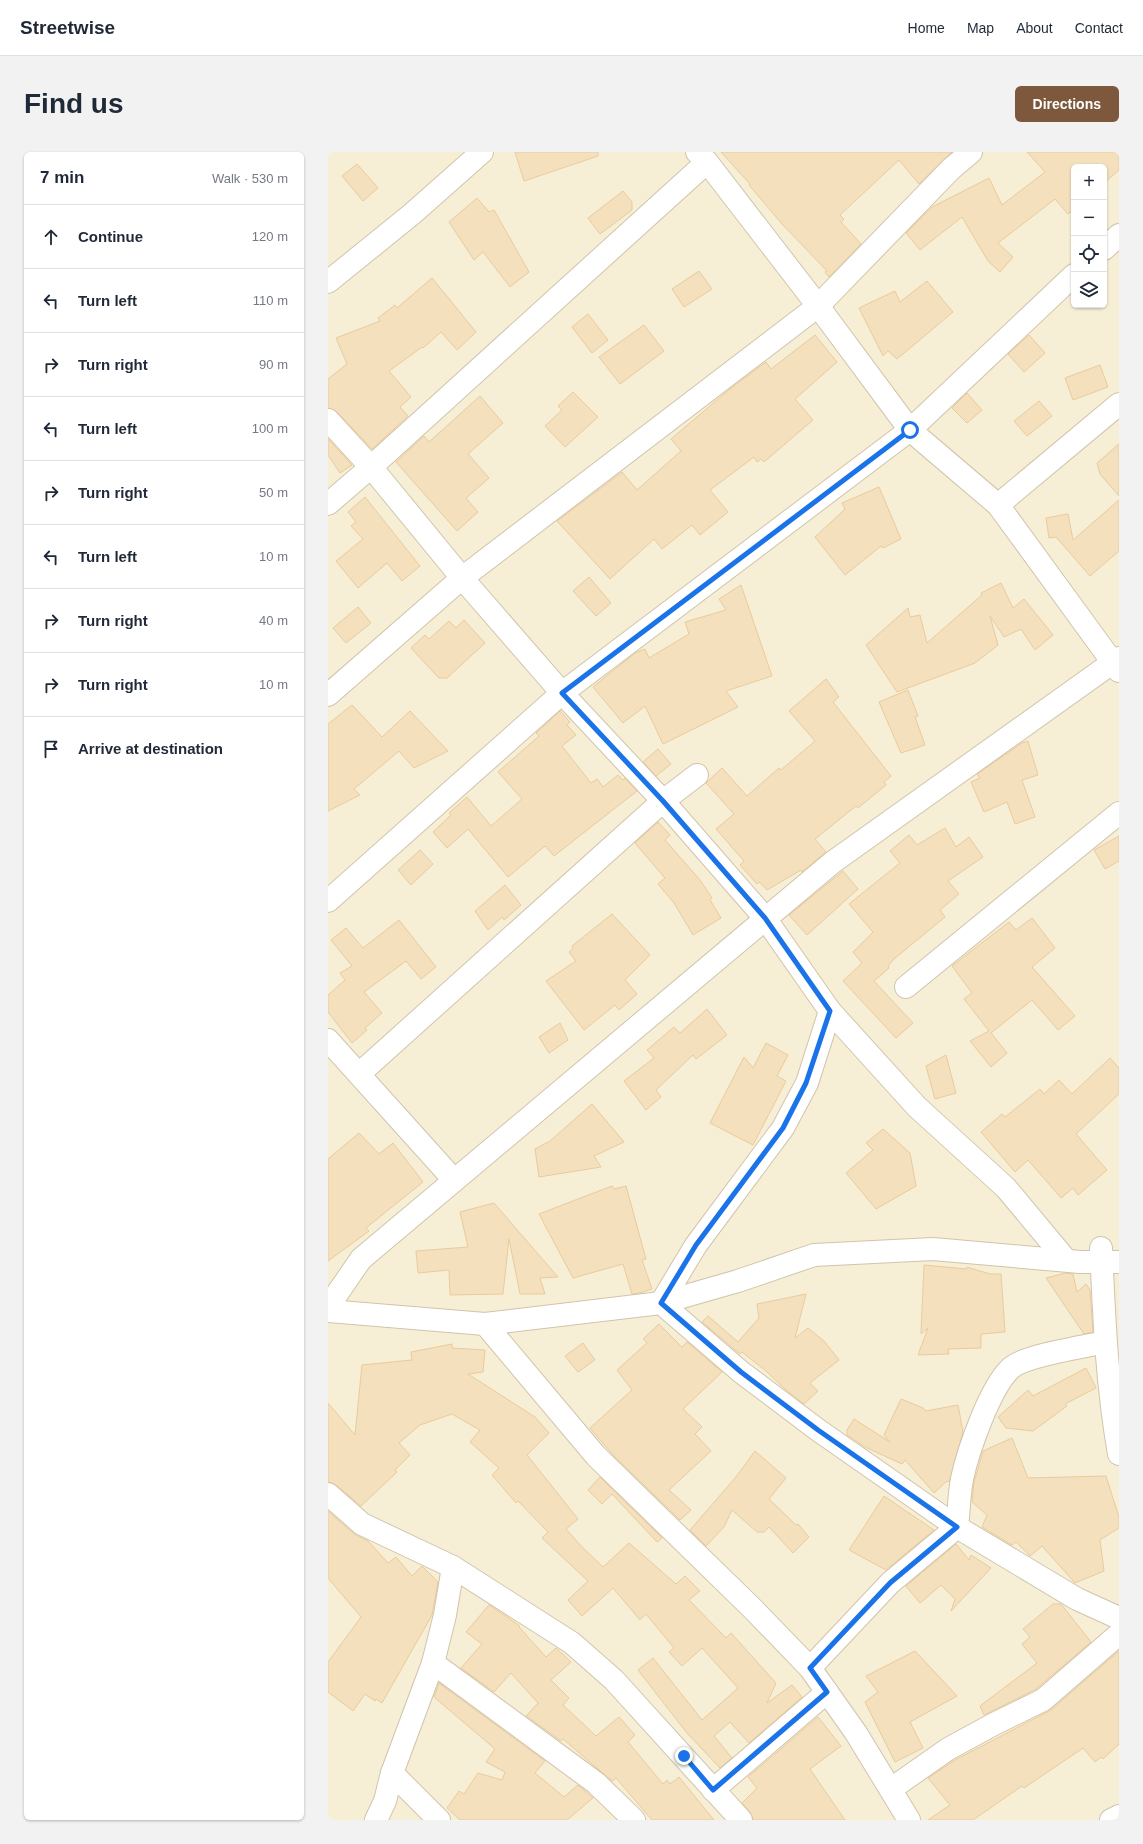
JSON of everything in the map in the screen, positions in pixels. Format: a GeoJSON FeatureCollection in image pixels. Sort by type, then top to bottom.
{"type":"FeatureCollection","features":[{"type":"Feature","properties":{"kind":"street"},"geometry":{"type":"LineString","coordinates":[[328,282],[412,214],[482,152]]}},
{"type":"Feature","properties":{"kind":"street"},"geometry":{"type":"LineString","coordinates":[[328,695],[462,578],[818,306],[950,169],[971,152]]}},
{"type":"Feature","properties":{"kind":"street"},"geometry":{"type":"LineString","coordinates":[[328,504],[371,467],[702,157],[818,306],[910,430],[998,505],[1117,665],[833,862],[360,1259],[328,1307]]}},
{"type":"Feature","properties":{"kind":"street"},"geometry":{"type":"LineString","coordinates":[[1107,245],[1119,235]]}},
{"type":"Feature","properties":{"kind":"street"},"geometry":{"type":"LineString","coordinates":[[328,901],[562,693],[910,430],[1071,278]]}},
{"type":"Feature","properties":{"kind":"street"},"geometry":{"type":"LineString","coordinates":[[998,505],[1119,404]]}},
{"type":"Feature","properties":{"kind":"street"},"geometry":{"type":"LineString","coordinates":[[328,420],[371,467],[462,578],[562,693],[663,801],[765,918],[830,1011],[917,1107],[1006,1188],[1066,1260]]}},
{"type":"Feature","properties":{"kind":"street"},"geometry":{"type":"LineString","coordinates":[[359,1074],[663,801],[697,775]]}},
{"type":"Feature","properties":{"kind":"street"},"geometry":{"type":"LineString","coordinates":[[906,986],[1119,813]]}},
{"type":"Feature","properties":{"kind":"street"},"geometry":{"type":"LineString","coordinates":[[661,1303],[696,1245],[783,1128],[806,1083],[830,1011]]}},
{"type":"Feature","properties":{"kind":"street"},"geometry":{"type":"LineString","coordinates":[[328,1040],[454,1180]]}},
{"type":"Feature","properties":{"kind":"street"},"geometry":{"type":"LineString","coordinates":[[1101,1247],[1105,1342],[1111,1412],[1119,1454]]}},
{"type":"Feature","properties":{"kind":"street"},"geometry":{"type":"LineString","coordinates":[[328,1311],[485,1324],[661,1303],[738,1281],[814,1255],[933,1249],[1080,1262],[1119,1262]]}},
{"type":"Feature","properties":{"kind":"street"},"geometry":{"type":"LineString","coordinates":[[661,1303],[748,1377],[818,1430],[957,1527],[1077,1599],[1119,1618]]}},
{"type":"Feature","properties":{"kind":"street"},"geometry":{"type":"LineString","coordinates":[[485,1324],[596,1456],[738,1594],[810,1668],[856,1733],[909,1820]]}},
{"type":"Feature","properties":{"kind":"street"},"geometry":{"type":"LineString","coordinates":[[810,1668],[890,1583],[957,1527],[962,1479],[978,1431],[993,1393],[1012,1367],[1039,1356],[1105,1342]]}},
{"type":"Feature","properties":{"kind":"street"},"geometry":{"type":"LineString","coordinates":[[328,1494],[362,1524],[453,1567],[572,1643],[614,1680],[741,1820]]}},
{"type":"Feature","properties":{"kind":"street"},"geometry":{"type":"LineString","coordinates":[[376,1820],[385,1801],[392,1773],[433,1663],[445,1615],[453,1567]]}},
{"type":"Feature","properties":{"kind":"street"},"geometry":{"type":"LineString","coordinates":[[891,1789],[948,1749],[1043,1700],[1119,1634]]}},
{"type":"Feature","properties":{"kind":"street"},"geometry":{"type":"LineString","coordinates":[[433,1663],[596,1783],[634,1820]]}},
{"type":"Feature","properties":{"kind":"street"},"geometry":{"type":"LineString","coordinates":[[713,1790],[827,1692]]}},
{"type":"Feature","properties":{"kind":"street"},"geometry":{"type":"LineString","coordinates":[[392,1773],[439,1820]]}},
{"type":"Feature","properties":{"kind":"street"},"geometry":{"type":"LineString","coordinates":[[1111,1820],[1119,1816]]}},
{"type":"Feature","properties":{"kind":"shaded area"},"geometry":{"type":"Polygon","coordinates":[[[328,152],[1119,152],[1119,1820],[328,1820],[328,152]]]}},
{"type":"Feature","properties":{"kind":"building"},"geometry":{"type":"Polygon","coordinates":[[[515,152],[598,152],[598,156],[524,181],[515,152]]]}},
{"type":"Feature","properties":{"kind":"building"},"geometry":{"type":"Polygon","coordinates":[[[721,152],[952,152],[919,184],[899,160],[840,215],[844,219],[841,222],[861,244],[829,277],[825,272],[827,271],[782,224],[749,185],[750,184],[721,152]]]}},
{"type":"Feature","properties":{"kind":"building"},"geometry":{"type":"Polygon","coordinates":[[[1027,152],[1119,152],[1119,170],[1107,180],[1107,164],[1071,164],[1071,212],[1068,214],[1055,199],[998,243],[1013,257],[1000,272],[988,261],[962,217],[920,250],[906,233],[932,207],[989,178],[1002,205],[1045,172],[1027,152]]]}},
{"type":"Feature","properties":{"kind":"building"},"geometry":{"type":"Polygon","coordinates":[[[357,164],[378,188],[363,201],[342,176],[357,164]]]}},
{"type":"Feature","properties":{"kind":"building"},"geometry":{"type":"Polygon","coordinates":[[[623,191],[632,202],[632,210],[600,234],[588,218],[623,191]]]}},
{"type":"Feature","properties":{"kind":"building"},"geometry":{"type":"Polygon","coordinates":[[[477,198],[489,212],[494,210],[529,272],[510,287],[483,252],[474,260],[449,222],[477,198]]]}},
{"type":"Feature","properties":{"kind":"building"},"geometry":{"type":"Polygon","coordinates":[[[699,271],[712,289],[684,307],[672,289],[699,271]]]}},
{"type":"Feature","properties":{"kind":"building"},"geometry":{"type":"Polygon","coordinates":[[[432,278],[476,332],[457,350],[441,332],[423,348],[422,347],[389,371],[411,397],[400,407],[408,416],[372,449],[337,412],[328,408],[328,379],[347,364],[336,338],[380,321],[378,318],[395,305],[397,308],[432,278]]]}},
{"type":"Feature","properties":{"kind":"building"},"geometry":{"type":"Polygon","coordinates":[[[927,281],[953,312],[897,359],[888,351],[883,356],[859,308],[895,291],[900,302],[927,281]]]}},
{"type":"Feature","properties":{"kind":"building"},"geometry":{"type":"Polygon","coordinates":[[[588,314],[608,340],[592,353],[572,327],[588,314]]]}},
{"type":"Feature","properties":{"kind":"building"},"geometry":{"type":"Polygon","coordinates":[[[644,325],[664,351],[620,384],[599,357],[644,325]]]}},
{"type":"Feature","properties":{"kind":"building"},"geometry":{"type":"Polygon","coordinates":[[[815,335],[837,362],[795,399],[813,420],[764,462],[761,459],[757,462],[754,457],[710,490],[728,512],[700,535],[692,525],[662,549],[654,539],[610,579],[557,521],[622,472],[637,490],[681,451],[671,439],[730,389],[766,362],[771,369],[815,335]]]}},
{"type":"Feature","properties":{"kind":"building"},"geometry":{"type":"Polygon","coordinates":[[[1029,335],[1045,353],[1024,372],[1008,354],[1029,335]]]}},
{"type":"Feature","properties":{"kind":"building"},"geometry":{"type":"Polygon","coordinates":[[[1100,365],[1108,387],[1073,400],[1065,378],[1100,365]]]}},
{"type":"Feature","properties":{"kind":"building"},"geometry":{"type":"Polygon","coordinates":[[[573,392],[598,417],[565,447],[545,426],[562,410],[558,406],[573,392]]]}},
{"type":"Feature","properties":{"kind":"building"},"geometry":{"type":"Polygon","coordinates":[[[967,393],[982,410],[967,423],[952,408],[967,393]]]}},
{"type":"Feature","properties":{"kind":"building"},"geometry":{"type":"Polygon","coordinates":[[[480,396],[503,423],[468,454],[489,478],[466,498],[478,512],[457,531],[396,462],[424,436],[429,442],[480,396]]]}},
{"type":"Feature","properties":{"kind":"building"},"geometry":{"type":"Polygon","coordinates":[[[1039,401],[1052,416],[1027,436],[1014,421],[1039,401]]]}},
{"type":"Feature","properties":{"kind":"building"},"geometry":{"type":"Polygon","coordinates":[[[328,439],[352,465],[340,473],[328,455],[328,439]]]}},
{"type":"Feature","properties":{"kind":"building"},"geometry":{"type":"Polygon","coordinates":[[[1119,444],[1119,496],[1100,474],[1097,463],[1119,444]]]}},
{"type":"Feature","properties":{"kind":"building"},"geometry":{"type":"Polygon","coordinates":[[[879,487],[901,539],[883,548],[881,546],[845,575],[815,537],[845,509],[842,503],[879,487]]]}},
{"type":"Feature","properties":{"kind":"building"},"geometry":{"type":"Polygon","coordinates":[[[365,497],[420,566],[402,581],[387,563],[358,588],[336,561],[363,539],[351,526],[356,522],[348,512],[365,497]]]}},
{"type":"Feature","properties":{"kind":"building"},"geometry":{"type":"Polygon","coordinates":[[[1119,500],[1119,551],[1090,576],[1056,537],[1049,538],[1046,518],[1068,514],[1073,540],[1119,500]]]}},
{"type":"Feature","properties":{"kind":"building"},"geometry":{"type":"Polygon","coordinates":[[[589,577],[611,603],[596,616],[573,591],[589,577]]]}},
{"type":"Feature","properties":{"kind":"building"},"geometry":{"type":"Polygon","coordinates":[[[1001,583],[1013,608],[1024,599],[1053,635],[1035,650],[1021,629],[1004,637],[990,616],[998,645],[975,663],[897,692],[866,645],[908,608],[910,617],[920,615],[927,643],[982,595],[981,593],[1001,583]]]}},
{"type":"Feature","properties":{"kind":"building"},"geometry":{"type":"Polygon","coordinates":[[[741,585],[772,676],[726,691],[738,707],[663,744],[645,706],[623,723],[593,687],[635,653],[645,649],[649,658],[689,634],[685,622],[726,610],[719,599],[741,585]]]}},
{"type":"Feature","properties":{"kind":"building"},"geometry":{"type":"Polygon","coordinates":[[[358,607],[371,623],[346,643],[333,628],[358,607]]]}},
{"type":"Feature","properties":{"kind":"building"},"geometry":{"type":"Polygon","coordinates":[[[464,620],[485,643],[447,678],[439,678],[411,648],[425,635],[429,639],[449,621],[456,628],[464,620]]]}},
{"type":"Feature","properties":{"kind":"building"},"geometry":{"type":"Polygon","coordinates":[[[826,679],[839,697],[833,702],[891,776],[884,782],[886,785],[858,808],[856,806],[815,839],[826,852],[802,872],[801,870],[767,890],[759,882],[757,884],[740,865],[744,861],[716,829],[734,814],[706,783],[722,768],[747,796],[779,768],[781,770],[815,741],[789,711],[826,679]]]}},
{"type":"Feature","properties":{"kind":"building"},"geometry":{"type":"Polygon","coordinates":[[[908,690],[918,716],[915,717],[925,745],[901,753],[879,702],[908,690]]]}},
{"type":"Feature","properties":{"kind":"building"},"geometry":{"type":"Polygon","coordinates":[[[352,705],[382,737],[410,711],[448,751],[414,768],[399,751],[354,789],[360,795],[328,811],[328,724],[352,705]]]}},
{"type":"Feature","properties":{"kind":"building"},"geometry":{"type":"Polygon","coordinates":[[[560,711],[570,722],[567,725],[576,735],[562,746],[591,783],[597,779],[603,787],[618,775],[623,780],[625,778],[637,791],[554,856],[545,846],[508,877],[468,829],[447,848],[433,832],[451,815],[449,813],[467,797],[491,826],[522,799],[498,772],[539,736],[536,733],[560,711]]]}},
{"type":"Feature","properties":{"kind":"building"},"geometry":{"type":"Polygon","coordinates":[[[1028,741],[1038,775],[1022,780],[1035,817],[1015,824],[1007,802],[984,812],[971,782],[980,778],[977,774],[1022,743],[1028,741]]]}},
{"type":"Feature","properties":{"kind":"building"},"geometry":{"type":"Polygon","coordinates":[[[658,749],[671,764],[656,776],[643,762],[658,749]]]}},
{"type":"Feature","properties":{"kind":"building"},"geometry":{"type":"Polygon","coordinates":[[[658,822],[670,835],[665,840],[700,880],[712,898],[710,900],[721,918],[693,935],[674,903],[658,884],[665,878],[635,843],[658,822]]]}},
{"type":"Feature","properties":{"kind":"building"},"geometry":{"type":"Polygon","coordinates":[[[945,828],[956,847],[969,837],[983,857],[948,881],[959,894],[940,910],[945,917],[894,959],[888,966],[889,968],[874,981],[913,1023],[896,1038],[843,981],[862,963],[853,952],[873,932],[849,904],[900,863],[890,851],[909,835],[917,845],[945,828]]]}},
{"type":"Feature","properties":{"kind":"building"},"geometry":{"type":"Polygon","coordinates":[[[1119,836],[1119,861],[1105,869],[1094,850],[1119,836]]]}},
{"type":"Feature","properties":{"kind":"building"},"geometry":{"type":"Polygon","coordinates":[[[420,850],[433,864],[411,885],[398,870],[420,850]]]}},
{"type":"Feature","properties":{"kind":"building"},"geometry":{"type":"Polygon","coordinates":[[[843,871],[858,889],[807,935],[789,915],[843,871]]]}},
{"type":"Feature","properties":{"kind":"building"},"geometry":{"type":"Polygon","coordinates":[[[505,885],[521,905],[504,920],[502,917],[488,930],[475,911],[505,885]]]}},
{"type":"Feature","properties":{"kind":"building"},"geometry":{"type":"Polygon","coordinates":[[[612,914],[650,955],[625,980],[637,994],[619,1010],[615,1005],[584,1030],[546,981],[576,961],[569,952],[573,948],[572,946],[612,914]]]}},
{"type":"Feature","properties":{"kind":"building"},"geometry":{"type":"Polygon","coordinates":[[[1032,918],[1055,948],[1032,967],[1075,1016],[1058,1030],[1032,1000],[991,1033],[1007,1053],[991,1067],[970,1041],[989,1031],[964,999],[972,993],[952,966],[1009,922],[1016,930],[1032,918]]]}},
{"type":"Feature","properties":{"kind":"building"},"geometry":{"type":"Polygon","coordinates":[[[399,920],[436,967],[421,979],[406,961],[364,992],[382,1013],[365,1028],[367,1030],[352,1043],[328,1012],[328,995],[345,980],[340,973],[352,966],[331,940],[346,928],[363,948],[399,920]]]}},
{"type":"Feature","properties":{"kind":"building"},"geometry":{"type":"Polygon","coordinates":[[[707,1009],[727,1035],[696,1059],[693,1055],[656,1090],[661,1097],[646,1110],[624,1081],[654,1058],[647,1050],[674,1027],[680,1033],[707,1009]]]}},
{"type":"Feature","properties":{"kind":"building"},"geometry":{"type":"Polygon","coordinates":[[[560,1023],[568,1040],[549,1053],[539,1037],[560,1023]]]}},
{"type":"Feature","properties":{"kind":"building"},"geometry":{"type":"Polygon","coordinates":[[[766,1043],[788,1055],[777,1076],[786,1081],[753,1145],[710,1123],[744,1057],[753,1068],[766,1043]]]}},
{"type":"Feature","properties":{"kind":"building"},"geometry":{"type":"Polygon","coordinates":[[[946,1055],[956,1093],[935,1099],[926,1066],[946,1055]]]}},
{"type":"Feature","properties":{"kind":"building"},"geometry":{"type":"Polygon","coordinates":[[[1110,1058],[1119,1068],[1119,1094],[1076,1134],[1107,1170],[1078,1195],[1073,1188],[1061,1198],[1028,1160],[1015,1172],[981,1132],[1002,1114],[1005,1117],[1040,1089],[1044,1094],[1059,1080],[1072,1094],[1110,1058]]]}},
{"type":"Feature","properties":{"kind":"building"},"geometry":{"type":"Polygon","coordinates":[[[592,1104],[624,1142],[594,1156],[601,1167],[539,1177],[535,1149],[550,1141],[592,1104]]]}},
{"type":"Feature","properties":{"kind":"building"},"geometry":{"type":"Polygon","coordinates":[[[883,1129],[910,1153],[916,1186],[876,1209],[846,1173],[873,1150],[866,1143],[883,1129]]]}},
{"type":"Feature","properties":{"kind":"building"},"geometry":{"type":"Polygon","coordinates":[[[359,1133],[379,1154],[393,1143],[423,1182],[366,1228],[369,1231],[328,1261],[328,1159],[359,1133]]]}},
{"type":"Feature","properties":{"kind":"building"},"geometry":{"type":"Polygon","coordinates":[[[612,1186],[614,1189],[626,1186],[646,1259],[642,1260],[652,1289],[640,1293],[632,1294],[623,1264],[573,1278],[539,1214],[612,1186]]]}},
{"type":"Feature","properties":{"kind":"building"},"geometry":{"type":"Polygon","coordinates":[[[494,1203],[558,1277],[540,1278],[545,1294],[520,1294],[509,1239],[503,1294],[450,1295],[449,1270],[418,1273],[416,1251],[468,1247],[460,1212],[494,1203]]]}},
{"type":"Feature","properties":{"kind":"building"},"geometry":{"type":"Polygon","coordinates":[[[924,1265],[966,1269],[967,1267],[990,1274],[1001,1274],[1005,1332],[981,1334],[981,1348],[948,1349],[949,1354],[918,1355],[928,1328],[921,1334],[924,1265]]]}},
{"type":"Feature","properties":{"kind":"building"},"geometry":{"type":"Polygon","coordinates":[[[1066,1273],[1073,1274],[1077,1292],[1086,1284],[1090,1290],[1093,1332],[1084,1334],[1046,1278],[1066,1273]]]}},
{"type":"Feature","properties":{"kind":"building"},"geometry":{"type":"Polygon","coordinates":[[[806,1294],[795,1338],[808,1328],[824,1341],[839,1360],[810,1383],[818,1391],[804,1404],[766,1371],[742,1352],[740,1354],[702,1322],[708,1316],[738,1342],[759,1318],[757,1304],[806,1294]]]}},
{"type":"Feature","properties":{"kind":"building"},"geometry":{"type":"Polygon","coordinates":[[[659,1324],[682,1347],[687,1342],[722,1372],[683,1409],[702,1427],[695,1434],[711,1451],[669,1490],[691,1510],[680,1520],[614,1456],[590,1428],[632,1390],[617,1370],[647,1343],[643,1339],[659,1324]]]}},
{"type":"Feature","properties":{"kind":"building"},"geometry":{"type":"Polygon","coordinates":[[[583,1343],[595,1360],[578,1372],[565,1356],[583,1343]]]}},
{"type":"Feature","properties":{"kind":"building"},"geometry":{"type":"Polygon","coordinates":[[[452,1344],[452,1348],[485,1350],[483,1372],[468,1374],[535,1417],[549,1433],[527,1455],[578,1519],[566,1529],[581,1546],[603,1567],[629,1543],[676,1584],[685,1576],[700,1591],[689,1600],[726,1638],[731,1633],[776,1683],[767,1703],[792,1685],[802,1697],[749,1743],[730,1722],[714,1736],[732,1758],[720,1768],[687,1733],[638,1670],[653,1658],[702,1720],[738,1688],[702,1648],[682,1666],[669,1652],[674,1648],[646,1614],[640,1620],[613,1588],[582,1616],[568,1600],[588,1581],[542,1538],[548,1532],[518,1501],[516,1503],[492,1475],[499,1468],[470,1442],[480,1430],[452,1414],[420,1425],[399,1443],[410,1455],[395,1470],[397,1472],[361,1506],[336,1485],[328,1482],[328,1403],[355,1435],[362,1365],[412,1360],[411,1352],[452,1344]]]}},
{"type":"Feature","properties":{"kind":"building"},"geometry":{"type":"Polygon","coordinates":[[[1086,1368],[1096,1388],[1065,1404],[1067,1406],[1033,1431],[1006,1428],[998,1417],[1028,1390],[1033,1396],[1086,1368]]]}},
{"type":"Feature","properties":{"kind":"building"},"geometry":{"type":"Polygon","coordinates":[[[901,1399],[923,1408],[926,1411],[958,1405],[963,1432],[949,1482],[947,1481],[934,1493],[905,1460],[902,1464],[865,1447],[847,1435],[847,1430],[854,1419],[890,1442],[884,1435],[901,1399]]]}},
{"type":"Feature","properties":{"kind":"building"},"geometry":{"type":"Polygon","coordinates":[[[1012,1438],[1028,1478],[1106,1476],[1119,1517],[1119,1528],[1100,1540],[1104,1571],[1075,1583],[1042,1546],[1030,1556],[1016,1542],[1012,1545],[982,1527],[987,1515],[972,1502],[974,1482],[983,1451],[1012,1438]]]}},
{"type":"Feature","properties":{"kind":"building"},"geometry":{"type":"Polygon","coordinates":[[[755,1451],[786,1478],[769,1499],[796,1525],[798,1524],[809,1537],[793,1553],[769,1527],[764,1532],[757,1532],[732,1510],[724,1527],[706,1546],[690,1530],[736,1477],[755,1451]]]}},
{"type":"Feature","properties":{"kind":"building"},"geometry":{"type":"Polygon","coordinates":[[[600,1477],[662,1538],[657,1542],[612,1494],[602,1504],[588,1490],[600,1477]]]}},
{"type":"Feature","properties":{"kind":"building"},"geometry":{"type":"Polygon","coordinates":[[[884,1496],[934,1530],[886,1570],[849,1550],[884,1496]]]}},
{"type":"Feature","properties":{"kind":"building"},"geometry":{"type":"Polygon","coordinates":[[[328,1511],[354,1534],[368,1541],[388,1563],[396,1557],[412,1576],[422,1566],[438,1582],[432,1615],[382,1703],[376,1699],[375,1701],[365,1694],[353,1711],[328,1692],[328,1662],[361,1617],[328,1578],[328,1511]]]}},
{"type":"Feature","properties":{"kind":"building"},"geometry":{"type":"Polygon","coordinates":[[[956,1544],[969,1560],[971,1555],[991,1568],[951,1611],[955,1599],[941,1585],[920,1603],[906,1586],[956,1544]]]}},
{"type":"Feature","properties":{"kind":"building"},"geometry":{"type":"Polygon","coordinates":[[[1053,1604],[1061,1604],[1091,1642],[1036,1689],[984,1715],[980,1706],[1037,1663],[1022,1644],[1030,1637],[1023,1629],[1053,1604]]]}},
{"type":"Feature","properties":{"kind":"building"},"geometry":{"type":"Polygon","coordinates":[[[489,1605],[520,1626],[519,1627],[546,1657],[556,1648],[571,1662],[551,1680],[569,1698],[563,1705],[596,1736],[619,1717],[635,1735],[628,1742],[663,1784],[667,1780],[670,1784],[679,1777],[714,1820],[652,1820],[616,1778],[612,1781],[563,1739],[561,1741],[526,1716],[538,1703],[511,1673],[494,1692],[461,1668],[482,1644],[466,1632],[489,1605]]]}},
{"type":"Feature","properties":{"kind":"building"},"geometry":{"type":"Polygon","coordinates":[[[915,1651],[957,1696],[910,1722],[923,1748],[895,1762],[865,1702],[878,1692],[866,1676],[915,1651]]]}},
{"type":"Feature","properties":{"kind":"building"},"geometry":{"type":"Polygon","coordinates":[[[1119,1651],[1119,1744],[1103,1759],[1101,1757],[1095,1762],[1083,1748],[1024,1788],[1022,1786],[973,1820],[928,1820],[950,1805],[928,1778],[955,1760],[1051,1710],[1119,1651]]]}},
{"type":"Feature","properties":{"kind":"building"},"geometry":{"type":"Polygon","coordinates":[[[439,1683],[545,1761],[535,1773],[564,1797],[578,1785],[593,1798],[567,1820],[460,1820],[447,1808],[459,1791],[464,1794],[478,1773],[502,1780],[505,1772],[486,1762],[495,1749],[434,1697],[439,1683]]]}},
{"type":"Feature","properties":{"kind":"building"},"geometry":{"type":"Polygon","coordinates":[[[818,1717],[841,1746],[810,1769],[845,1820],[753,1820],[750,1812],[742,1803],[757,1788],[748,1777],[818,1717]]]}},
{"type":"Feature","properties":{"kind":"route"},"geometry":{"type":"LineString","coordinates":[[684,1756],[713,1790],[827,1692],[810,1668],[890,1583],[957,1527],[818,1430],[741,1372],[661,1303],[696,1245],[783,1128],[806,1083],[830,1011],[765,918],[663,801],[562,693],[910,430]]}}]}
